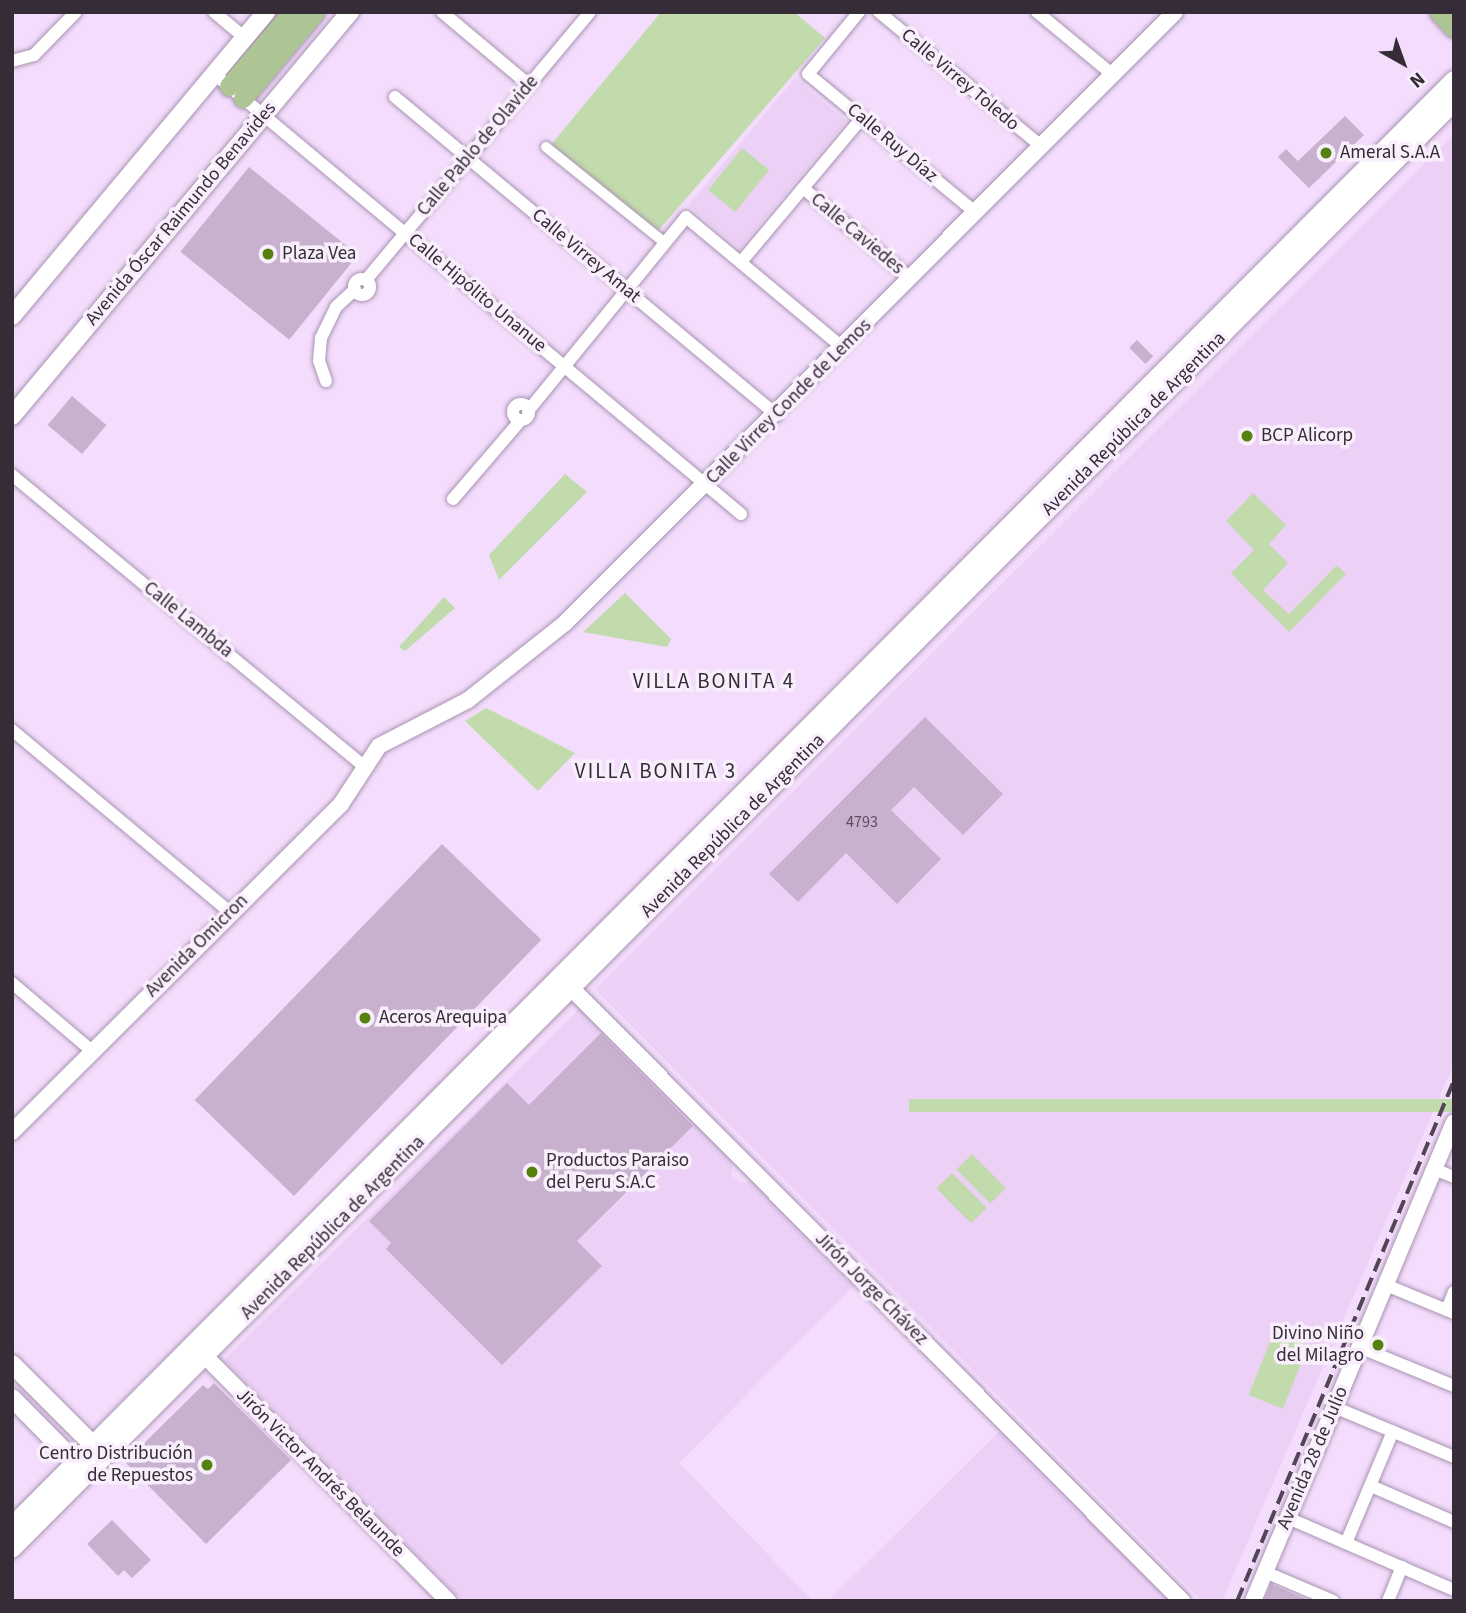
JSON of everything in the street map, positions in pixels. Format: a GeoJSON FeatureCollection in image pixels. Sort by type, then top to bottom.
{"type":"FeatureCollection","features":[{"type":"Feature","properties":{"kind":"main road"},"geometry":{"type":"LineString","coordinates":[[12,316],[266,12]]}},
{"type":"Feature","properties":{"kind":"main road"},"geometry":{"type":"LineString","coordinates":[[236,92],[292,12]]}},
{"type":"Feature","properties":{"kind":"main road","name":"Avenida Óscar Raimundo Benavides"},"geometry":{"type":"LineString","coordinates":[[236,92],[315,12]]}},
{"type":"Feature","properties":{"kind":"main road","name":"Avenida Óscar Raimundo Benavides"},"geometry":{"type":"LineString","coordinates":[[12,416],[350,12]]}},
{"type":"Feature","properties":{"kind":"main road"},"geometry":{"type":"LineString","coordinates":[[1439,12],[1454,28]]}},
{"type":"Feature","properties":{"kind":"main road","name":"Avenida República de Argentina"},"geometry":{"type":"LineString","coordinates":[[1142,405],[1454,79]]}},
{"type":"Feature","properties":{"kind":"main road","name":"Avenida República de Argentina"},"geometry":{"type":"LineString","coordinates":[[12,1549],[81,1469],[1142,405],[1454,102]]}},
{"type":"Feature","properties":{"kind":"main road"},"geometry":{"type":"LineString","coordinates":[[12,1364],[99,1451]]}},
{"type":"Feature","properties":{"kind":"main road"},"geometry":{"type":"LineString","coordinates":[[12,1398],[81,1469]]}},
{"type":"Feature","properties":{"kind":"main road"},"geometry":{"type":"LineString","coordinates":[[37,1424],[55,1407]]}},
{"type":"Feature","properties":{"kind":"main road","name":"Avenida República de Argentina"},"geometry":{"type":"LineString","coordinates":[[12,1526],[81,1469]]}},
{"type":"Feature","properties":{"kind":"street"},"geometry":{"type":"LineString","coordinates":[[12,61],[34,55],[76,12]]}},
{"type":"Feature","properties":{"kind":"street"},"geometry":{"type":"LineString","coordinates":[[214,12],[244,37]]}},
{"type":"Feature","properties":{"kind":"street"},"geometry":{"type":"LineString","coordinates":[[442,12],[529,85]]}},
{"type":"Feature","properties":{"kind":"street","name":"Calle Ruy Díaz"},"geometry":{"type":"LineString","coordinates":[[859,12],[808,74],[976,213]]}},
{"type":"Feature","properties":{"kind":"street","name":"Calle Virrey Toledo"},"geometry":{"type":"LineString","coordinates":[[879,12],[1042,147]]}},
{"type":"Feature","properties":{"kind":"street"},"geometry":{"type":"LineString","coordinates":[[1037,12],[1113,75]]}},
{"type":"Feature","properties":{"kind":"street","name":"Calle Virrey Conde de Lemos"},"geometry":{"type":"LineString","coordinates":[[367,759],[468,700],[521,661],[707,485],[1175,12]]}},
{"type":"Feature","properties":{"kind":"street","name":"Calle Pablo de Olavide"},"geometry":{"type":"LineString","coordinates":[[326,382],[319,360],[321,338],[336,307],[355,289],[369,291],[366,280],[589,13]]}},
{"type":"Feature","properties":{"kind":"street","name":"Calle Hipólito Unanue"},"geometry":{"type":"LineString","coordinates":[[213,73],[741,514]]}},
{"type":"Feature","properties":{"kind":"street","name":"Calle Virrey Amat"},"geometry":{"type":"LineString","coordinates":[[395,97],[777,415]]}},
{"type":"Feature","properties":{"kind":"street"},"geometry":{"type":"LineString","coordinates":[[741,262],[862,118]]}},
{"type":"Feature","properties":{"kind":"street"},"geometry":{"type":"LineString","coordinates":[[546,147],[665,243]]}},
{"type":"Feature","properties":{"kind":"street","name":"Calle Caviedes"},"geometry":{"type":"LineString","coordinates":[[803,188],[911,279]]}},
{"type":"Feature","properties":{"kind":"street"},"geometry":{"type":"LineString","coordinates":[[453,499],[687,217],[843,348]]}},
{"type":"Feature","properties":{"kind":"street","name":"Calle Lambda"},"geometry":{"type":"LineString","coordinates":[[12,475],[367,759]]}},
{"type":"Feature","properties":{"kind":"street"},"geometry":{"type":"LineString","coordinates":[[12,730],[230,912]]}},
{"type":"Feature","properties":{"kind":"street","name":"Avenida Omicron"},"geometry":{"type":"LineString","coordinates":[[12,1132],[341,804],[367,759]]}},
{"type":"Feature","properties":{"kind":"street"},"geometry":{"type":"LineString","coordinates":[[12,983],[92,1051]]}},
{"type":"Feature","properties":{"kind":"street","name":"Jirón Jorge Chávez"},"geometry":{"type":"LineString","coordinates":[[566,983],[1182,1601]]}},
{"type":"Feature","properties":{"kind":"street","name":"Avenida 28 de Julio"},"geometry":{"type":"LineString","coordinates":[[1253,1601],[1454,1122]]}},
{"type":"Feature","properties":{"kind":"street"},"geometry":{"type":"LineString","coordinates":[[1434,1169],[1454,1177]]}},
{"type":"Feature","properties":{"kind":"street"},"geometry":{"type":"LineString","coordinates":[[1386,1284],[1450,1311],[1454,1292]]}},
{"type":"Feature","properties":{"kind":"street"},"geometry":{"type":"LineString","coordinates":[[1359,1347],[1454,1386]]}},
{"type":"Feature","properties":{"kind":"street","name":"Jirón Victor Andrés Belaunde"},"geometry":{"type":"LineString","coordinates":[[200,1350],[448,1601]]}},
{"type":"Feature","properties":{"kind":"street"},"geometry":{"type":"LineString","coordinates":[[1334,1407],[1454,1457]]}},
{"type":"Feature","properties":{"kind":"street"},"geometry":{"type":"LineString","coordinates":[[1346,1543],[1393,1431]]}},
{"type":"Feature","properties":{"kind":"street"},"geometry":{"type":"LineString","coordinates":[[1371,1486],[1454,1522]]}},
{"type":"Feature","properties":{"kind":"street"},"geometry":{"type":"LineString","coordinates":[[1288,1518],[1454,1590]]}},
{"type":"Feature","properties":{"kind":"street"},"geometry":{"type":"LineString","coordinates":[[1388,1601],[1402,1567]]}},
{"type":"Feature","properties":{"kind":"street"},"geometry":{"type":"LineString","coordinates":[[1265,1572],[1333,1601]]}},
{"type":"Feature","properties":{"kind":"shaded area"},"geometry":{"type":"Polygon","coordinates":[[[795,78],[846,121],[740,248],[688,205],[795,78]]]}},
{"type":"Feature","properties":{"kind":"shaded area"},"geometry":{"type":"Polygon","coordinates":[[[1454,134],[1454,1063],[1222,1601],[1202,1601],[595,989],[1454,134]]]}},
{"type":"Feature","properties":{"kind":"shaded area"},"geometry":{"type":"Polygon","coordinates":[[[580,1008],[732,1160],[732,1175],[739,1182],[752,1182],[854,1286],[679,1463],[813,1601],[463,1601],[224,1360],[580,1008]]]}},
{"type":"Feature","properties":{"kind":"shaded area"},"geometry":{"type":"Polygon","coordinates":[[[1001,1430],[1169,1601],[828,1601],[1001,1430]]]}},
{"type":"Feature","properties":{"kind":"green space"},"geometry":{"type":"Polygon","coordinates":[[[661,12],[794,12],[825,38],[657,232],[550,146],[661,12]]]}},
{"type":"Feature","properties":{"kind":"green space"},"geometry":{"type":"Polygon","coordinates":[[[742,148],[769,170],[735,212],[708,190],[742,148]]]}},
{"type":"Feature","properties":{"kind":"green space"},"geometry":{"type":"Polygon","coordinates":[[[565,474],[587,492],[499,580],[489,555],[565,474]]]}},
{"type":"Feature","properties":{"kind":"green space"},"geometry":{"type":"Polygon","coordinates":[[[1253,493],[1286,525],[1269,544],[1288,563],[1263,590],[1289,614],[1337,565],[1346,574],[1289,632],[1231,573],[1254,550],[1226,521],[1253,493]]]}},
{"type":"Feature","properties":{"kind":"green space"},"geometry":{"type":"Polygon","coordinates":[[[625,593],[671,639],[667,647],[583,632],[625,593]]]}},
{"type":"Feature","properties":{"kind":"green space"},"geometry":{"type":"Polygon","coordinates":[[[444,597],[455,608],[405,651],[399,647],[444,597]]]}},
{"type":"Feature","properties":{"kind":"green space"},"geometry":{"type":"Polygon","coordinates":[[[486,708],[575,753],[538,791],[465,721],[486,708]]]}},
{"type":"Feature","properties":{"kind":"green space"},"geometry":{"type":"Polygon","coordinates":[[[909,1099],[1454,1099],[1454,1112],[909,1112],[909,1099]]]}},
{"type":"Feature","properties":{"kind":"green space"},"geometry":{"type":"Polygon","coordinates":[[[972,1154],[1006,1188],[990,1203],[956,1170],[972,1154]]]}},
{"type":"Feature","properties":{"kind":"green space"},"geometry":{"type":"Polygon","coordinates":[[[952,1173],[987,1208],[971,1223],[936,1189],[952,1173]]]}},
{"type":"Feature","properties":{"kind":"green space"},"geometry":{"type":"Polygon","coordinates":[[[1274,1332],[1308,1346],[1283,1409],[1249,1395],[1274,1332]]]}},
{"type":"Feature","properties":{"kind":"building","name":"Ameral S.A.A"},"geometry":{"type":"Polygon","coordinates":[[[1345,116],[1364,135],[1309,188],[1278,157],[1286,149],[1298,161],[1345,116]]]}},
{"type":"Feature","properties":{"kind":"building","name":"Plaza Vea"},"geometry":{"type":"Polygon","coordinates":[[[249,167],[358,255],[289,340],[180,252],[249,167]]]}},
{"type":"Feature","properties":{"kind":"building"},"geometry":{"type":"Polygon","coordinates":[[[1137,340],[1153,356],[1145,364],[1129,348],[1137,340]]]}},
{"type":"Feature","properties":{"kind":"building"},"geometry":{"type":"Polygon","coordinates":[[[72,396],[106,425],[82,454],[48,425],[72,396]]]}},
{"type":"Feature","properties":{"kind":"building"},"geometry":{"type":"Polygon","coordinates":[[[925,717],[1003,794],[963,835],[914,787],[891,810],[941,859],[897,904],[846,853],[798,902],[769,874],[925,717]]]}},
{"type":"Feature","properties":{"kind":"building","name":"Aceros Arequipa"},"geometry":{"type":"Polygon","coordinates":[[[442,844],[541,940],[294,1196],[195,1100],[442,844]]]}},
{"type":"Feature","properties":{"kind":"building","name":"Productos Paraiso del Peru S.A.C"},"geometry":{"type":"Polygon","coordinates":[[[601,1033],[693,1126],[577,1241],[602,1266],[502,1365],[386,1249],[391,1243],[369,1221],[507,1083],[529,1105],[601,1033]]]}},
{"type":"Feature","properties":{"kind":"building","name":"Centro Distribución de Repuestos"},"geometry":{"type":"Polygon","coordinates":[[[214,1383],[291,1460],[206,1544],[125,1462],[203,1385],[208,1389],[214,1383]]]}},
{"type":"Feature","properties":{"kind":"building"},"geometry":{"type":"Polygon","coordinates":[[[112,1520],[151,1560],[132,1578],[124,1570],[118,1576],[87,1544],[112,1520]]]}},
{"type":"Feature","properties":{"kind":"building"},"geometry":{"type":"Polygon","coordinates":[[[1271,1584],[1310,1601],[1264,1601],[1271,1584]]]}},
{"type":"Feature","properties":{"kind":"railway"},"geometry":{"type":"LineString","coordinates":[[1237,1601],[1454,1080]]}},
{"type":"Feature","properties":{"kind":"place","name":"Ameral S.A.A"},"geometry":{"type":"Point","coordinates":[1326,153]}},
{"type":"Feature","properties":{"kind":"place","name":"Plaza Vea"},"geometry":{"type":"Point","coordinates":[268,254]}},
{"type":"Feature","properties":{"kind":"place","name":"BCP Alicorp"},"geometry":{"type":"Point","coordinates":[1247,436]}},
{"type":"Feature","properties":{"kind":"place","name":"Aceros Arequipa"},"geometry":{"type":"Point","coordinates":[365,1018]}},
{"type":"Feature","properties":{"kind":"place","name":"Productos Paraiso del Peru S.A.C"},"geometry":{"type":"Point","coordinates":[532,1172]}},
{"type":"Feature","properties":{"kind":"place","name":"Divino Niño del Milagro"},"geometry":{"type":"Point","coordinates":[1378,1345]}},
{"type":"Feature","properties":{"kind":"place","name":"Centro Distribución de Repuestos"},"geometry":{"type":"Point","coordinates":[207,1465]}},
{"type":"Feature","properties":{"kind":"district","name":"VILLA BONITA 4"},"geometry":{"type":"Point","coordinates":[714,681]}},
{"type":"Feature","properties":{"kind":"district","name":"VILLA BONITA 3"},"geometry":{"type":"Point","coordinates":[656,771]}}]}
